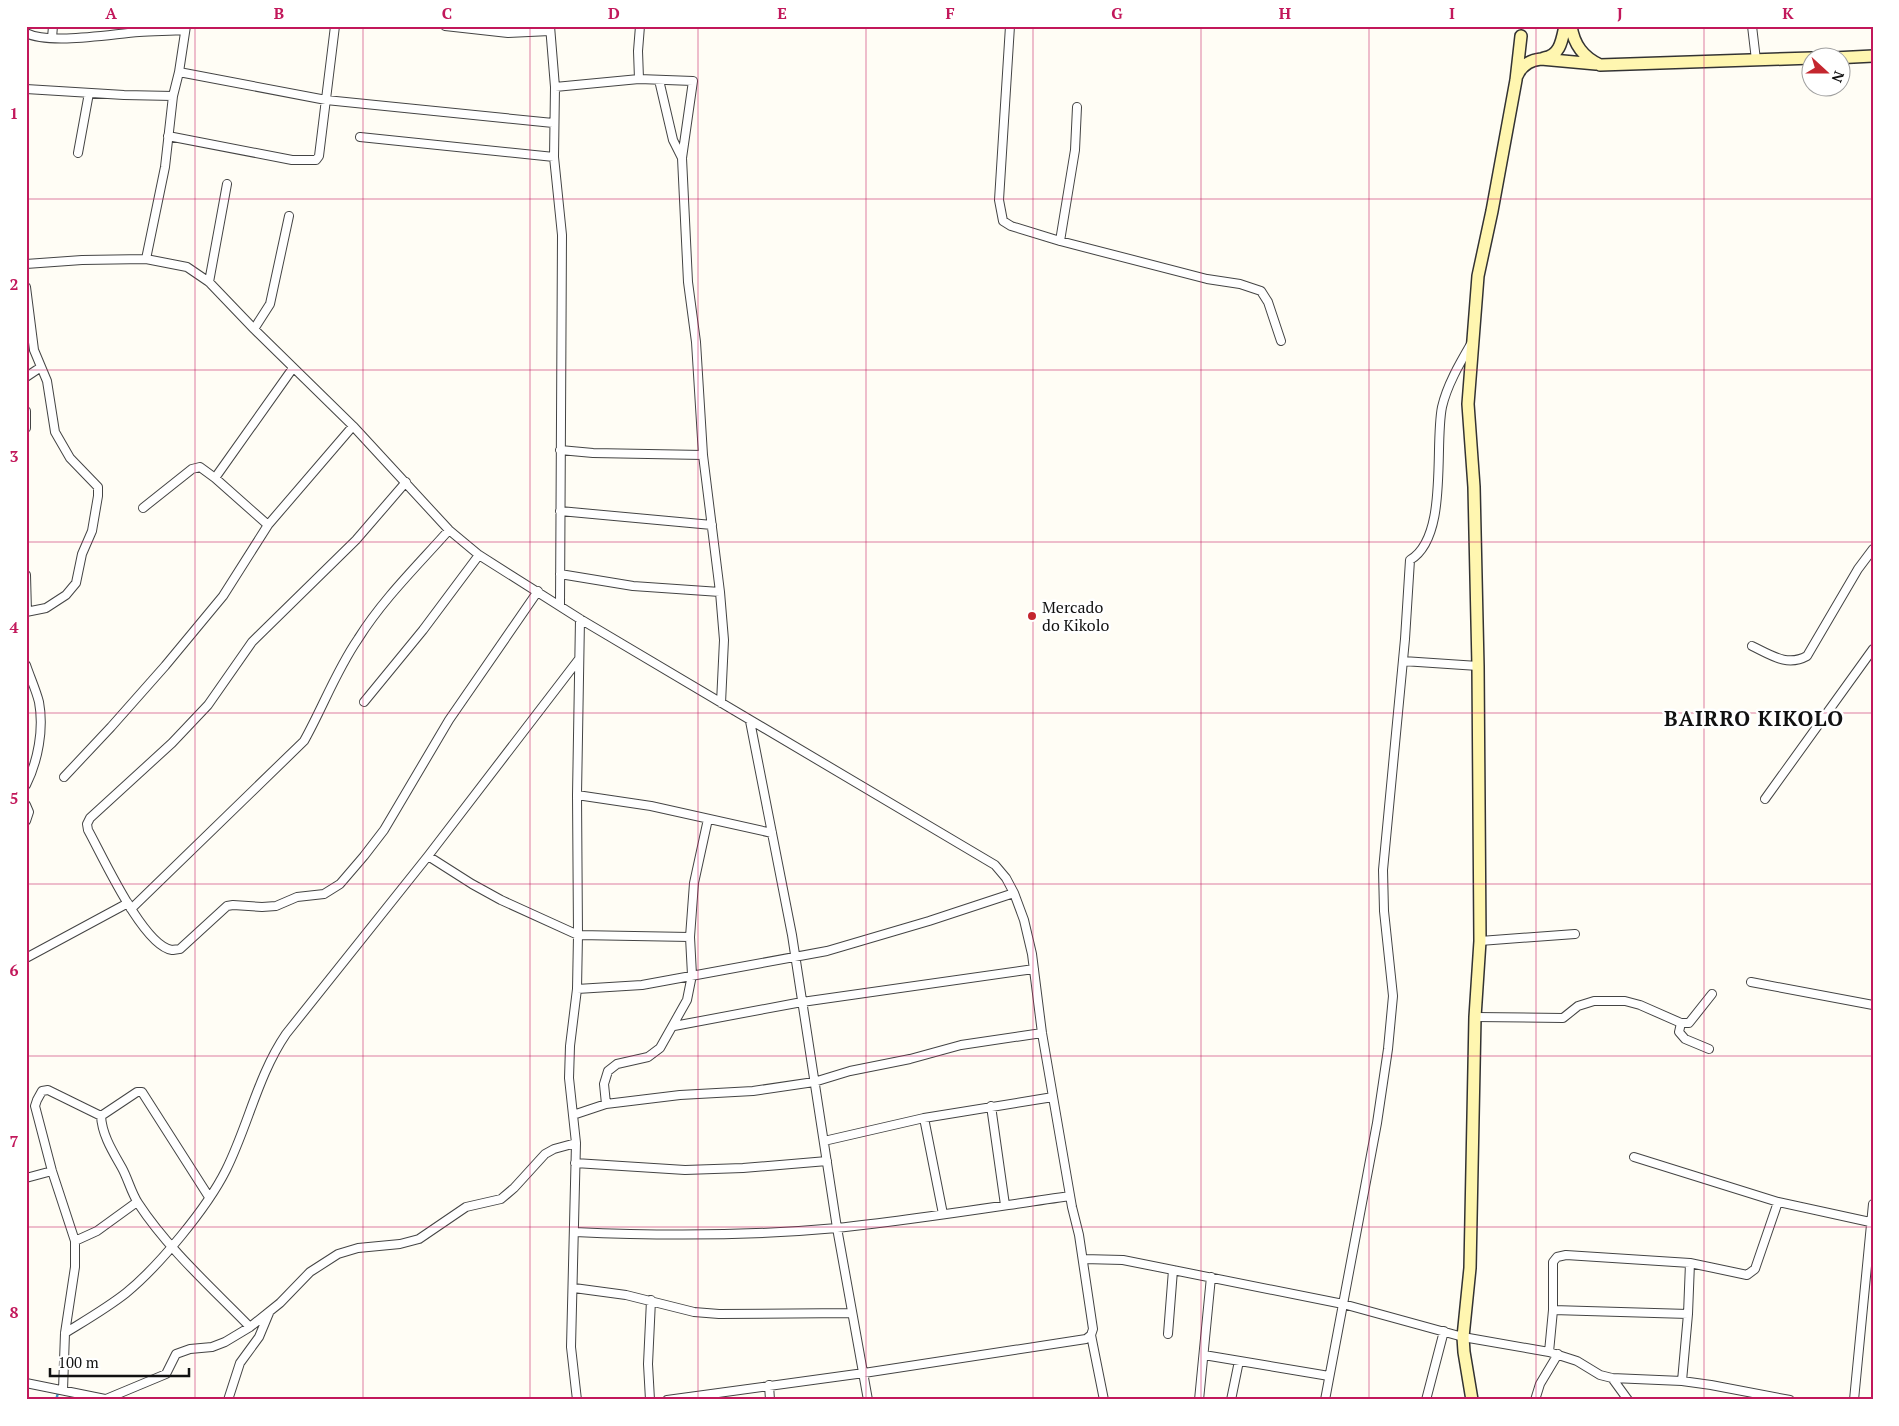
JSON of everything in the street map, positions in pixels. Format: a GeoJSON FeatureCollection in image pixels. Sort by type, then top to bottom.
{"type":"FeatureCollection","features":[{"type":"Feature","properties":{"kind":"street"},"geometry":{"type":"LineString","coordinates":[[52,38],[53,26]]}},
{"type":"Feature","properties":{"kind":"street"},"geometry":{"type":"LineString","coordinates":[[168,136],[292,160],[316,160],[319,156],[335,26]]}},
{"type":"Feature","properties":{"kind":"street"},"geometry":{"type":"LineString","coordinates":[[445,26],[508,33],[550,29],[555,87],[554,157],[562,235],[560,605]]}},
{"type":"Feature","properties":{"kind":"street"},"geometry":{"type":"LineString","coordinates":[[640,26],[638,52],[640,79]]}},
{"type":"Feature","properties":{"kind":"street"},"geometry":{"type":"LineString","coordinates":[[1010,26],[1000,200],[1003,221],[1011,226],[1060,241],[1207,279],[1240,284],[1261,291],[1268,302],[1281,341]]}},
{"type":"Feature","properties":{"kind":"street"},"geometry":{"type":"LineString","coordinates":[[1522,31],[1524,49],[1534,58],[1548,58],[1558,49],[1565,26]]}},
{"type":"Feature","properties":{"kind":"street"},"geometry":{"type":"LineString","coordinates":[[1571,26],[1573,37],[1583,54],[1600,65]]}},
{"type":"Feature","properties":{"kind":"street"},"geometry":{"type":"LineString","coordinates":[[1752,26],[1756,60]]}},
{"type":"Feature","properties":{"kind":"street"},"geometry":{"type":"LineString","coordinates":[[26,32],[31,35],[52,38],[186,28],[173,96],[165,167],[146,259]]}},
{"type":"Feature","properties":{"kind":"street"},"geometry":{"type":"LineString","coordinates":[[1472,1400],[1463,1337],[1470,1268],[1476,1017],[1480,941],[1478,666],[1474,487],[1468,404],[1478,276],[1516,80],[1522,31]]}},
{"type":"Feature","properties":{"kind":"street"},"geometry":{"type":"LineString","coordinates":[[1852,57],[1873,56]]}},
{"type":"Feature","properties":{"kind":"street"},"geometry":{"type":"LineString","coordinates":[[1516,80],[1519,71],[1526,64],[1541,58],[1600,65],[1802,58]]}},
{"type":"Feature","properties":{"kind":"street"},"geometry":{"type":"LineString","coordinates":[[179,72],[326,100],[554,123]]}},
{"type":"Feature","properties":{"kind":"street"},"geometry":{"type":"LineString","coordinates":[[555,87],[640,79],[693,81],[682,158],[688,282],[696,342],[703,455],[724,640],[721,703]]}},
{"type":"Feature","properties":{"kind":"street"},"geometry":{"type":"LineString","coordinates":[[659,80],[672,134],[682,158]]}},
{"type":"Feature","properties":{"kind":"street"},"geometry":{"type":"LineString","coordinates":[[26,89],[173,96]]}},
{"type":"Feature","properties":{"kind":"street"},"geometry":{"type":"LineString","coordinates":[[78,153],[89,93]]}},
{"type":"Feature","properties":{"kind":"street"},"geometry":{"type":"LineString","coordinates":[[1060,241],[1075,150],[1077,107]]}},
{"type":"Feature","properties":{"kind":"street"},"geometry":{"type":"LineString","coordinates":[[360,137],[554,157]]}},
{"type":"Feature","properties":{"kind":"street"},"geometry":{"type":"LineString","coordinates":[[209,282],[227,184]]}},
{"type":"Feature","properties":{"kind":"street"},"geometry":{"type":"LineString","coordinates":[[254,330],[270,304],[289,216]]}},
{"type":"Feature","properties":{"kind":"street"},"geometry":{"type":"LineString","coordinates":[[26,264],[82,260],[146,259],[187,267],[209,282],[254,330],[353,426],[449,530],[479,555],[580,619],[994,864],[1006,878],[1024,920],[1034,969],[1042,1033],[1082,1259],[1093,1329],[1091,1335],[1104,1400]]}},
{"type":"Feature","properties":{"kind":"street"},"geometry":{"type":"LineString","coordinates":[[26,287],[34,350],[47,381],[57,436],[70,458],[98,486],[92,531],[82,554],[76,583],[66,595],[46,608],[27,612],[26,576]]}},
{"type":"Feature","properties":{"kind":"street"},"geometry":{"type":"LineString","coordinates":[[1325,1400],[1377,1123],[1388,1049],[1393,996],[1384,911],[1383,870],[1403,661],[1410,560],[1419,555],[1428,538],[1438,491],[1442,408],[1456,371],[1472,342]]}},
{"type":"Feature","properties":{"kind":"street"},"geometry":{"type":"LineString","coordinates":[[26,377],[41,368]]}},
{"type":"Feature","properties":{"kind":"street"},"geometry":{"type":"LineString","coordinates":[[215,478],[293,368]]}},
{"type":"Feature","properties":{"kind":"street"},"geometry":{"type":"LineString","coordinates":[[26,410],[26,428]]}},
{"type":"Feature","properties":{"kind":"street"},"geometry":{"type":"LineString","coordinates":[[64,776],[148,686],[223,596],[268,525],[353,426]]}},
{"type":"Feature","properties":{"kind":"street"},"geometry":{"type":"LineString","coordinates":[[560,450],[593,453],[703,455]]}},
{"type":"Feature","properties":{"kind":"street"},"geometry":{"type":"LineString","coordinates":[[143,508],[192,469],[200,467],[268,525]]}},
{"type":"Feature","properties":{"kind":"street"},"geometry":{"type":"LineString","coordinates":[[406,482],[356,540],[252,642],[208,705],[172,743],[90,818],[87,824],[88,830],[129,906],[156,941],[172,950],[180,949],[227,906],[276,906],[297,898],[324,894],[340,884],[384,830],[449,720],[538,592]]}},
{"type":"Feature","properties":{"kind":"street"},"geometry":{"type":"LineString","coordinates":[[560,511],[712,525]]}},
{"type":"Feature","properties":{"kind":"street"},"geometry":{"type":"LineString","coordinates":[[26,958],[129,906],[304,740],[358,638],[377,612],[449,530]]}},
{"type":"Feature","properties":{"kind":"street"},"geometry":{"type":"LineString","coordinates":[[1752,646],[1775,657],[1789,661],[1797,661],[1807,656],[1858,569],[1873,549]]}},
{"type":"Feature","properties":{"kind":"street"},"geometry":{"type":"LineString","coordinates":[[364,702],[423,630],[479,555]]}},
{"type":"Feature","properties":{"kind":"street"},"geometry":{"type":"LineString","coordinates":[[560,574],[633,586],[720,592]]}},
{"type":"Feature","properties":{"kind":"street"},"geometry":{"type":"LineString","coordinates":[[577,1400],[571,1347],[574,1288],[576,1144],[568,1078],[577,989],[577,796],[580,619]]}},
{"type":"Feature","properties":{"kind":"street"},"geometry":{"type":"LineString","coordinates":[[1765,799],[1873,649]]}},
{"type":"Feature","properties":{"kind":"street"},"geometry":{"type":"LineString","coordinates":[[66,1333],[103,1310],[127,1292],[172,1246],[209,1197],[228,1166],[278,1046],[428,856],[579,659]]}},
{"type":"Feature","properties":{"kind":"street"},"geometry":{"type":"LineString","coordinates":[[1403,661],[1478,666]]}},
{"type":"Feature","properties":{"kind":"street"},"geometry":{"type":"LineString","coordinates":[[26,665],[39,701],[40,733],[32,774],[26,785]]}},
{"type":"Feature","properties":{"kind":"street"},"geometry":{"type":"LineString","coordinates":[[750,720],[795,956],[837,1228],[868,1400]]}},
{"type":"Feature","properties":{"kind":"street"},"geometry":{"type":"LineString","coordinates":[[577,796],[651,806],[772,833]]}},
{"type":"Feature","properties":{"kind":"street"},"geometry":{"type":"LineString","coordinates":[[26,804],[28,812],[26,821]]}},
{"type":"Feature","properties":{"kind":"street"},"geometry":{"type":"LineString","coordinates":[[606,1104],[604,1084],[608,1071],[617,1064],[648,1058],[660,1048],[687,1000],[692,974],[690,937],[696,870],[708,819]]}},
{"type":"Feature","properties":{"kind":"street"},"geometry":{"type":"LineString","coordinates":[[428,856],[501,900],[578,935],[690,937]]}},
{"type":"Feature","properties":{"kind":"street"},"geometry":{"type":"LineString","coordinates":[[577,989],[642,984],[827,951],[1014,893]]}},
{"type":"Feature","properties":{"kind":"street"},"geometry":{"type":"LineString","coordinates":[[1480,941],[1575,934]]}},
{"type":"Feature","properties":{"kind":"street"},"geometry":{"type":"LineString","coordinates":[[674,1026],[802,1002],[1034,969]]}},
{"type":"Feature","properties":{"kind":"street"},"geometry":{"type":"LineString","coordinates":[[1751,982],[1873,1005]]}},
{"type":"Feature","properties":{"kind":"street"},"geometry":{"type":"LineString","coordinates":[[1476,1017],[1562,1018],[1578,1006],[1594,1001],[1625,1001],[1640,1005],[1681,1023],[1688,1023],[1712,994]]}},
{"type":"Feature","properties":{"kind":"street"},"geometry":{"type":"LineString","coordinates":[[1681,1023],[1679,1032],[1685,1039],[1708,1050]]}},
{"type":"Feature","properties":{"kind":"street"},"geometry":{"type":"LineString","coordinates":[[573,1115],[606,1104],[680,1095],[753,1091],[814,1082],[850,1071],[961,1046],[1042,1033]]}},
{"type":"Feature","properties":{"kind":"street"},"geometry":{"type":"LineString","coordinates":[[63,1390],[66,1333],[75,1267],[75,1241],[52,1171],[35,1106],[39,1094],[42,1091],[48,1090],[101,1116]]}},
{"type":"Feature","properties":{"kind":"street"},"geometry":{"type":"LineString","coordinates":[[101,1116],[137,1092],[142,1092],[209,1197]]}},
{"type":"Feature","properties":{"kind":"street"},"geometry":{"type":"LineString","coordinates":[[824,1141],[924,1118],[1053,1097]]}},
{"type":"Feature","properties":{"kind":"street"},"geometry":{"type":"LineString","coordinates":[[991,1106],[1005,1205]]}},
{"type":"Feature","properties":{"kind":"street"},"geometry":{"type":"LineString","coordinates":[[101,1116],[104,1134],[128,1179],[137,1202],[172,1246],[250,1327]]}},
{"type":"Feature","properties":{"kind":"street"},"geometry":{"type":"LineString","coordinates":[[924,1118],[943,1214]]}},
{"type":"Feature","properties":{"kind":"street"},"geometry":{"type":"LineString","coordinates":[[26,1384],[108,1399],[166,1374],[174,1357],[180,1352],[212,1347],[225,1342],[250,1327],[270,1312],[310,1272],[338,1254],[358,1248],[400,1244],[419,1239],[466,1206],[501,1199],[514,1188],[545,1154],[554,1149],[576,1144]]}},
{"type":"Feature","properties":{"kind":"street"},"geometry":{"type":"LineString","coordinates":[[1634,1157],[1778,1202],[1870,1222]]}},
{"type":"Feature","properties":{"kind":"street"},"geometry":{"type":"LineString","coordinates":[[575,1163],[685,1170],[743,1168],[827,1160]]}},
{"type":"Feature","properties":{"kind":"street"},"geometry":{"type":"LineString","coordinates":[[26,1178],[52,1171]]}},
{"type":"Feature","properties":{"kind":"street"},"geometry":{"type":"LineString","coordinates":[[575,1232],[659,1236],[753,1234],[837,1228],[1070,1196]]}},
{"type":"Feature","properties":{"kind":"street"},"geometry":{"type":"LineString","coordinates":[[75,1241],[96,1231],[137,1202]]}},
{"type":"Feature","properties":{"kind":"street"},"geometry":{"type":"LineString","coordinates":[[1549,1352],[1553,1262],[1557,1257],[1566,1255],[1690,1263],[1747,1274],[1755,1269],[1778,1202]]}},
{"type":"Feature","properties":{"kind":"street"},"geometry":{"type":"LineString","coordinates":[[1854,1400],[1873,1204]]}},
{"type":"Feature","properties":{"kind":"street"},"geometry":{"type":"LineString","coordinates":[[1082,1259],[1123,1260],[1343,1304],[1463,1337],[1558,1354],[1577,1361],[1600,1375],[1612,1378],[1682,1381],[1790,1400]]}},
{"type":"Feature","properties":{"kind":"street"},"geometry":{"type":"LineString","coordinates":[[1682,1381],[1690,1263]]}},
{"type":"Feature","properties":{"kind":"street"},"geometry":{"type":"LineString","coordinates":[[1168,1334],[1173,1270]]}},
{"type":"Feature","properties":{"kind":"street"},"geometry":{"type":"LineString","coordinates":[[1199,1400],[1211,1278]]}},
{"type":"Feature","properties":{"kind":"street"},"geometry":{"type":"LineString","coordinates":[[574,1288],[626,1295],[651,1300],[682,1310],[705,1313],[852,1313]]}},
{"type":"Feature","properties":{"kind":"street"},"geometry":{"type":"LineString","coordinates":[[650,1400],[648,1364],[651,1300]]}},
{"type":"Feature","properties":{"kind":"street"},"geometry":{"type":"LineString","coordinates":[[1552,1310],[1688,1314]]}},
{"type":"Feature","properties":{"kind":"street"},"geometry":{"type":"LineString","coordinates":[[228,1400],[240,1363],[259,1337],[270,1312]]}},
{"type":"Feature","properties":{"kind":"street"},"geometry":{"type":"LineString","coordinates":[[1426,1400],[1444,1331]]}},
{"type":"Feature","properties":{"kind":"street"},"geometry":{"type":"LineString","coordinates":[[667,1400],[864,1373],[1086,1339],[1091,1335]]}},
{"type":"Feature","properties":{"kind":"street"},"geometry":{"type":"LineString","coordinates":[[1535,1400],[1540,1384],[1558,1354]]}},
{"type":"Feature","properties":{"kind":"street"},"geometry":{"type":"LineString","coordinates":[[1204,1355],[1329,1376]]}},
{"type":"Feature","properties":{"kind":"street"},"geometry":{"type":"LineString","coordinates":[[1232,1400],[1239,1361]]}},
{"type":"Feature","properties":{"kind":"street"},"geometry":{"type":"LineString","coordinates":[[1612,1378],[1628,1400]]}},
{"type":"Feature","properties":{"kind":"street"},"geometry":{"type":"LineString","coordinates":[[769,1385],[770,1400]]}},
{"type":"Feature","properties":{"kind":"waterway"},"geometry":{"type":"LineString","coordinates":[[56,1400],[58,1393]]}},
{"type":"Feature","properties":{"kind":"place","name":"Mercado do Kikolo"},"geometry":{"type":"Point","coordinates":[1032,616]}},
{"type":"Feature","properties":{"kind":"district","name":"BAIRRO KIKOLO"},"geometry":{"type":"Point","coordinates":[1754,719]}}]}
